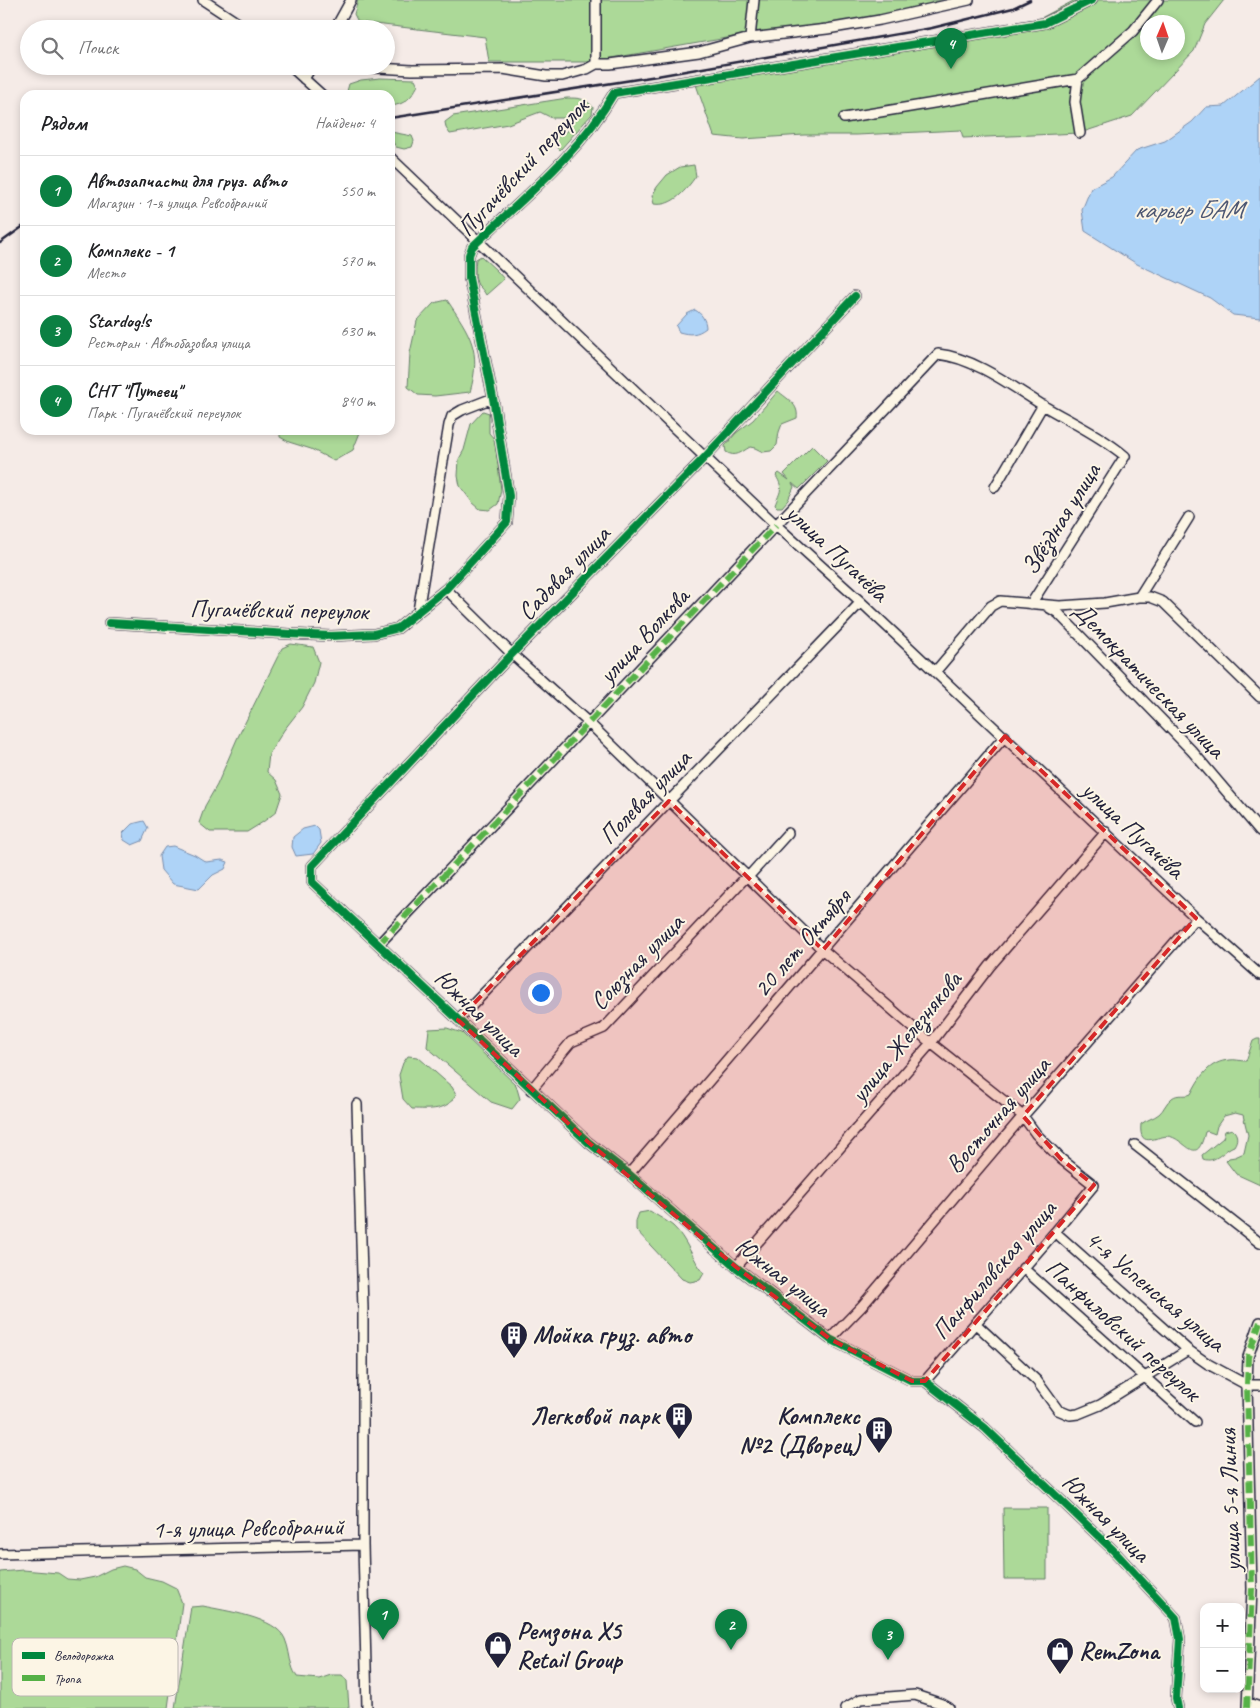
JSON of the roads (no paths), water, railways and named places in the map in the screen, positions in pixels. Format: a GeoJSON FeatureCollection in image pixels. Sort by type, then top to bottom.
{"type":"FeatureCollection","features":[{"type":"Feature","properties":{"kind":"street"},"geometry":{"type":"LineString","coordinates":[[203,0],[233,20]]}},
{"type":"Feature","properties":{"kind":"street"},"geometry":{"type":"LineString","coordinates":[[340,20],[351,0]]}},
{"type":"Feature","properties":{"kind":"street"},"geometry":{"type":"LineString","coordinates":[[596,0],[596,64]]}},
{"type":"Feature","properties":{"kind":"street"},"geometry":{"type":"LineString","coordinates":[[750,38],[754,0]]}},
{"type":"Feature","properties":{"kind":"street"},"geometry":{"type":"LineString","coordinates":[[395,69],[503,69],[546,76],[562,76],[587,69],[596,64],[610,64],[699,52],[750,38],[827,29],[880,20],[969,0]]}},
{"type":"Feature","properties":{"kind":"street","name":"Пугачёвский переулок"},"geometry":{"type":"LineString","coordinates":[[109,623],[330,636],[374,634],[398,628],[446,588],[507,522],[509,496],[493,398],[469,278],[469,255],[472,247],[477,242],[561,163],[606,108],[614,93],[1045,23],[1092,0]]}},
{"type":"Feature","properties":{"kind":"street"},"geometry":{"type":"LineString","coordinates":[[844,118],[1078,79],[1133,31],[1158,0]]}},
{"type":"Feature","properties":{"kind":"street"},"geometry":{"type":"LineString","coordinates":[[300,75],[316,90]]}},
{"type":"Feature","properties":{"kind":"street"},"geometry":{"type":"LineString","coordinates":[[304,79],[306,75]]}},
{"type":"Feature","properties":{"kind":"street"},"geometry":{"type":"LineString","coordinates":[[1078,79],[1075,102],[1080,133]]}},
{"type":"Feature","properties":{"kind":"street","name":"улица Пугачёва"},"geometry":{"type":"LineString","coordinates":[[395,162],[776,525],[861,602],[1196,918],[1260,975]]}},
{"type":"Feature","properties":{"kind":"street","name":"Садовая улица"},"geometry":{"type":"LineString","coordinates":[[312,882],[312,866],[512,654],[705,457],[855,296]]}},
{"type":"Feature","properties":{"kind":"street","name":"улица Волкова"},"geometry":{"type":"LineString","coordinates":[[379,944],[938,354],[974,365],[1015,387],[1043,405]]}},
{"type":"Feature","properties":{"kind":"street"},"geometry":{"type":"LineString","coordinates":[[418,611],[452,416],[493,398]]}},
{"type":"Feature","properties":{"kind":"street"},"geometry":{"type":"LineString","coordinates":[[995,487],[1043,405]]}},
{"type":"Feature","properties":{"kind":"street","name":"Звёздная улица"},"geometry":{"type":"LineString","coordinates":[[1031,604],[1125,456],[1110,444],[1043,405]]}},
{"type":"Feature","properties":{"kind":"street"},"geometry":{"type":"LineString","coordinates":[[1140,597],[1189,517]]}},
{"type":"Feature","properties":{"kind":"street"},"geometry":{"type":"LineString","coordinates":[[446,588],[512,654],[589,723],[823,950],[931,1043],[1023,1116]]}},
{"type":"Feature","properties":{"kind":"street"},"geometry":{"type":"LineString","coordinates":[[935,672],[991,606],[1000,601],[1060,606],[1105,604],[1140,597],[1150,597],[1163,602],[1260,697]]}},
{"type":"Feature","properties":{"kind":"street","name":"Полевая улица"},"geometry":{"type":"LineString","coordinates":[[458,1020],[861,602]]}},
{"type":"Feature","properties":{"kind":"street","name":"Демократическая улица"},"geometry":{"type":"LineString","coordinates":[[1046,605],[1058,612],[1192,751],[1260,831]]}},
{"type":"Feature","properties":{"kind":"street","name":"20 лет Октября"},"geometry":{"type":"LineString","coordinates":[[629,1174],[823,950],[1004,736]]}},
{"type":"Feature","properties":{"kind":"street","name":"улица Железнякова"},"geometry":{"type":"LineString","coordinates":[[736,1267],[931,1043],[990,966],[1106,832]]}},
{"type":"Feature","properties":{"kind":"street","name":"Союзная улица"},"geometry":{"type":"LineString","coordinates":[[532,1090],[572,1042],[604,1028],[788,833]]}},
{"type":"Feature","properties":{"kind":"street","name":"Южная улица"},"geometry":{"type":"LineString","coordinates":[[312,882],[588,1142],[629,1174],[736,1267],[830,1338],[912,1381],[925,1381],[985,1428],[1113,1550],[1176,1618],[1180,1639],[1176,1698],[1178,1708]]}},
{"type":"Feature","properties":{"kind":"street","name":"Восточная улица"},"geometry":{"type":"LineString","coordinates":[[830,1338],[862,1306],[1023,1116],[1196,918]]}},
{"type":"Feature","properties":{"kind":"street"},"geometry":{"type":"LineString","coordinates":[[357,1104],[363,1309],[363,1545]]}},
{"type":"Feature","properties":{"kind":"street","name":"Панфиловская улица"},"geometry":{"type":"LineString","coordinates":[[925,1381],[1094,1185],[1061,1159],[1036,1134],[1023,1116]]}},
{"type":"Feature","properties":{"kind":"street"},"geometry":{"type":"LineString","coordinates":[[1135,1145],[1260,1242]]}},
{"type":"Feature","properties":{"kind":"street","name":"4-я Успенская улица"},"geometry":{"type":"LineString","coordinates":[[1055,1232],[1188,1350],[1208,1364],[1247,1385],[1260,1385]]}},
{"type":"Feature","properties":{"kind":"street","name":"Панфиловский переулок"},"geometry":{"type":"LineString","coordinates":[[1023,1268],[1196,1422]]}},
{"type":"Feature","properties":{"kind":"street","name":"улица 5-я Линия"},"geometry":{"type":"LineString","coordinates":[[1247,1706],[1256,1589],[1247,1385],[1248,1357],[1260,1322]]}},
{"type":"Feature","properties":{"kind":"street"},"geometry":{"type":"LineString","coordinates":[[975,1323],[1037,1381],[1058,1410],[1070,1415],[1078,1414],[1100,1405],[1188,1350]]}},
{"type":"Feature","properties":{"kind":"street","name":"1-я улица Ревсобраний"},"geometry":{"type":"LineString","coordinates":[[0,1554],[363,1545],[367,1708]]}},
{"type":"Feature","properties":{"kind":"street"},"geometry":{"type":"LineString","coordinates":[[845,1708],[862,1699],[915,1695],[949,1708]]}},
{"type":"Feature","properties":{"kind":"street"},"geometry":{"type":"LineString","coordinates":[[1247,1706],[1260,1707]]}},
{"type":"Feature","properties":{"kind":"water","name":"карьер БАМ"},"geometry":{"type":"Polygon","coordinates":[[[1260,76],[1260,318],[1233,315],[1210,298],[1137,264],[1085,231],[1082,210],[1091,188],[1112,177],[1137,150],[1165,141],[1192,122],[1206,107],[1224,106],[1260,76]]]}},
{"type":"Feature","properties":{"kind":"water"},"geometry":{"type":"Polygon","coordinates":[[[695,310],[703,317],[706,328],[693,334],[679,332],[676,326],[687,314],[695,310]]]}},
{"type":"Feature","properties":{"kind":"water"},"geometry":{"type":"Polygon","coordinates":[[[144,821],[148,828],[142,841],[132,845],[124,840],[123,833],[132,824],[144,821]]]}},
{"type":"Feature","properties":{"kind":"water"},"geometry":{"type":"Polygon","coordinates":[[[315,826],[319,830],[321,843],[313,854],[296,856],[292,847],[293,837],[303,829],[315,826]]]}},
{"type":"Feature","properties":{"kind":"water"},"geometry":{"type":"Polygon","coordinates":[[[173,846],[206,862],[222,860],[228,862],[225,869],[213,875],[199,889],[173,884],[161,870],[159,856],[165,847],[173,846]]]}},
{"type":"Feature","properties":{"kind":"railway"},"geometry":{"type":"LineString","coordinates":[[395,117],[657,76],[932,28],[1013,8],[1030,0]]}},
{"type":"Feature","properties":{"kind":"railway"},"geometry":{"type":"LineString","coordinates":[[0,243],[20,229]]}},
{"type":"Feature","properties":{"kind":"place","name":"СНТ \"Путеец\""},"geometry":{"type":"Point","coordinates":[951,69]}},
{"type":"Feature","properties":{"kind":"place","name":"Мойка груз. авто"},"geometry":{"type":"Point","coordinates":[514,1359]}},
{"type":"Feature","properties":{"kind":"place","name":"Легковой парк"},"geometry":{"type":"Point","coordinates":[679,1440]}},
{"type":"Feature","properties":{"kind":"place","name":"Комплекс №2 (Дворец)"},"geometry":{"type":"Point","coordinates":[879,1454]}},
{"type":"Feature","properties":{"kind":"place","name":"Автозапчасти для груз. авто"},"geometry":{"type":"Point","coordinates":[383,1640]}},
{"type":"Feature","properties":{"kind":"place","name":"Комплекс - 1"},"geometry":{"type":"Point","coordinates":[731,1650]}},
{"type":"Feature","properties":{"kind":"place","name":"Stardog!s"},"geometry":{"type":"Point","coordinates":[888,1660]}},
{"type":"Feature","properties":{"kind":"place","name":"Ремзона X5 Retail Group"},"geometry":{"type":"Point","coordinates":[498,1669]}},
{"type":"Feature","properties":{"kind":"place","name":"RemZona"},"geometry":{"type":"Point","coordinates":[1060,1675]}}]}
